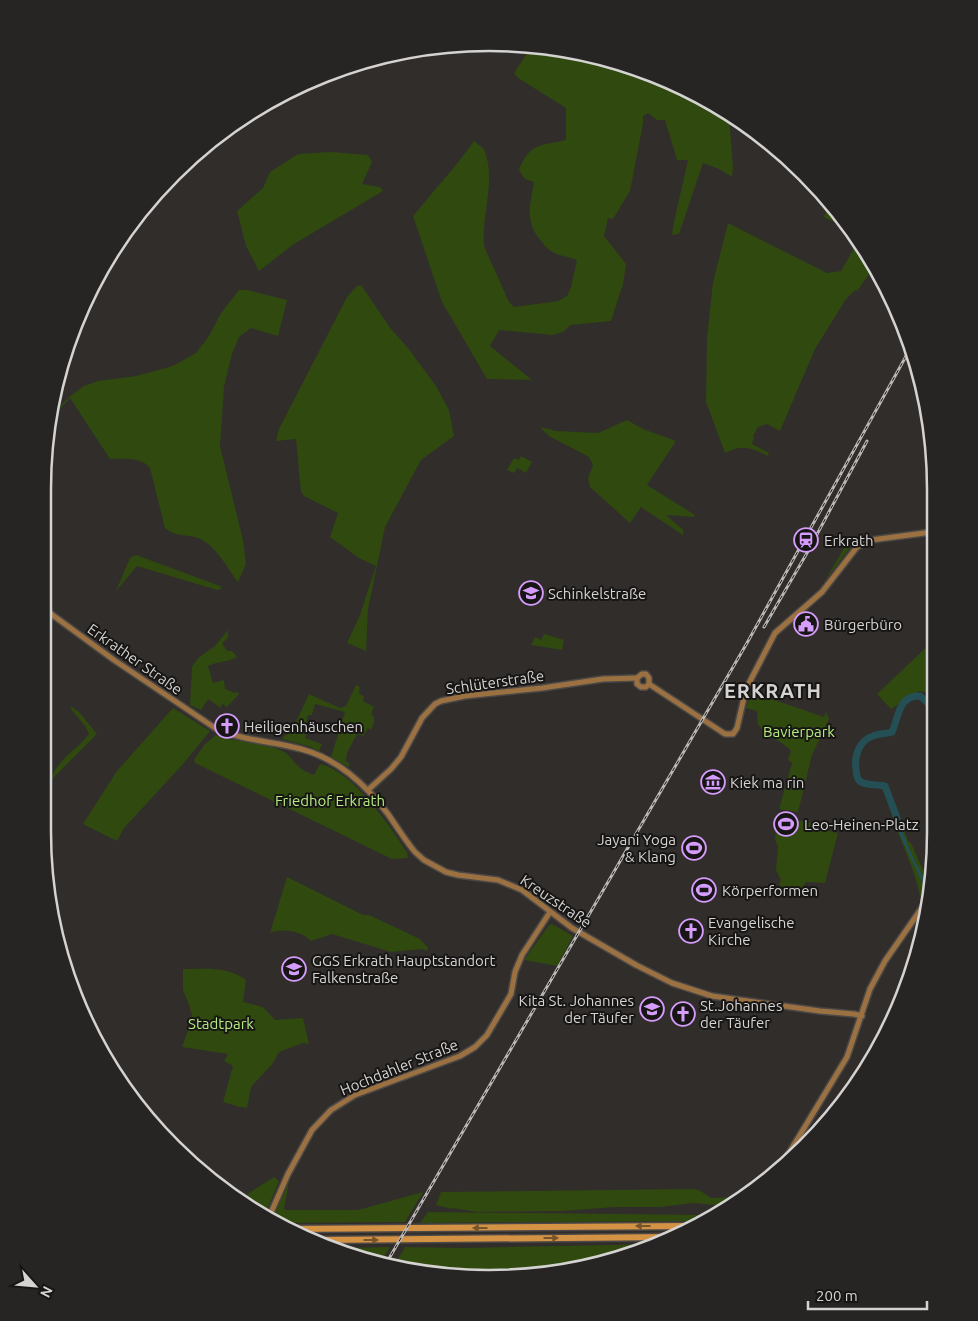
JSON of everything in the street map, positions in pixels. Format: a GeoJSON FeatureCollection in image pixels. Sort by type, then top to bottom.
{"type":"FeatureCollection","features":[{"type":"Feature","properties":{"kind":"highway"},"geometry":{"type":"LineString","coordinates":[[304,1229],[680,1226]]}},
{"type":"Feature","properties":{"kind":"highway"},"geometry":{"type":"LineString","coordinates":[[331,1240],[654,1237]]}},
{"type":"Feature","properties":{"kind":"main road"},"geometry":{"type":"LineString","coordinates":[[649,684],[725,734],[733,734],[737,728],[746,689],[776,633],[822,592],[860,544],[871,540],[927,533]]}},
{"type":"Feature","properties":{"kind":"main road","name":"Erkrather Straße"},"geometry":{"type":"LineString","coordinates":[[51,614],[114,660],[215,728]]}},
{"type":"Feature","properties":{"kind":"main road"},"geometry":{"type":"LineString","coordinates":[[642,674],[646,674],[650,678],[649,684],[646,687],[641,687],[637,684],[637,678],[642,674]]}},
{"type":"Feature","properties":{"kind":"main road","name":"Schlüterstraße"},"geometry":{"type":"LineString","coordinates":[[368,790],[401,757],[422,718],[435,704],[441,701],[465,696],[603,679],[637,678]]}},
{"type":"Feature","properties":{"kind":"main road","name":"Kreuzstraße"},"geometry":{"type":"LineString","coordinates":[[215,728],[233,736],[286,746],[318,755],[343,768],[368,790],[389,816],[405,841],[424,860],[452,873],[507,883],[526,892],[550,912],[587,937],[672,983],[712,996],[862,1016]]}},
{"type":"Feature","properties":{"kind":"main road","name":"Hochdahler Straße"},"geometry":{"type":"LineString","coordinates":[[271,1212],[288,1174],[312,1130],[331,1110],[359,1093],[460,1056],[481,1042],[511,994],[515,972],[522,955],[550,912]]}},
{"type":"Feature","properties":{"kind":"main road"},"geometry":{"type":"LineString","coordinates":[[792,1149],[847,1057],[870,989],[885,960],[919,912]]}},
{"type":"Feature","properties":{"kind":"green space"},"geometry":{"type":"Polygon","coordinates":[[[527,53],[546,55],[602,66],[630,74],[683,96],[730,124],[733,168],[732,177],[719,169],[703,163],[679,234],[672,235],[688,160],[677,160],[665,120],[657,120],[648,113],[643,116],[630,191],[613,219],[608,218],[604,236],[626,264],[623,284],[611,321],[571,325],[563,332],[553,335],[499,330],[490,346],[532,380],[487,379],[442,302],[413,216],[474,141],[484,149],[488,161],[489,185],[484,246],[509,302],[514,307],[558,301],[567,296],[577,260],[552,252],[536,235],[530,213],[534,182],[525,179],[519,170],[527,154],[532,150],[543,145],[566,140],[566,108],[518,78],[514,73],[527,53]]]}},
{"type":"Feature","properties":{"kind":"green space"},"geometry":{"type":"Polygon","coordinates":[[[331,152],[368,155],[372,162],[362,184],[380,187],[383,191],[294,244],[259,271],[246,246],[237,211],[263,188],[270,172],[298,154],[331,152]]]}},
{"type":"Feature","properties":{"kind":"green space"},"geometry":{"type":"Polygon","coordinates":[[[827,211],[836,223],[824,217],[827,211]]]}},
{"type":"Feature","properties":{"kind":"green space"},"geometry":{"type":"Polygon","coordinates":[[[728,223],[827,273],[841,271],[853,250],[852,245],[870,273],[857,291],[855,290],[846,299],[815,349],[780,431],[767,424],[758,427],[753,436],[752,444],[769,453],[768,456],[747,448],[731,450],[725,453],[706,402],[707,337],[713,282],[728,223]]]}},
{"type":"Feature","properties":{"kind":"green space"},"geometry":{"type":"Polygon","coordinates":[[[361,285],[391,329],[408,348],[436,386],[449,410],[454,436],[421,460],[385,527],[368,609],[366,651],[347,643],[360,615],[376,566],[359,558],[330,537],[338,513],[304,496],[301,492],[296,439],[276,441],[279,429],[347,297],[357,286],[361,285]]]}},
{"type":"Feature","properties":{"kind":"green space"},"geometry":{"type":"Polygon","coordinates":[[[239,290],[247,290],[287,300],[278,336],[251,328],[239,337],[232,354],[224,387],[220,446],[243,540],[246,564],[238,582],[221,557],[204,541],[172,533],[165,528],[150,468],[146,464],[137,460],[110,459],[70,398],[59,410],[60,406],[69,397],[84,386],[98,381],[136,376],[173,366],[196,353],[209,336],[221,313],[239,290]]]}},
{"type":"Feature","properties":{"kind":"green space"},"geometry":{"type":"Polygon","coordinates":[[[627,420],[643,429],[676,441],[647,485],[695,515],[694,517],[666,515],[683,530],[683,535],[641,507],[630,523],[590,487],[588,478],[593,465],[589,457],[549,436],[540,427],[556,431],[598,433],[627,420]]]}},
{"type":"Feature","properties":{"kind":"green space"},"geometry":{"type":"Polygon","coordinates":[[[521,456],[532,462],[526,473],[517,468],[514,473],[507,470],[514,458],[519,460],[521,456]]]}},
{"type":"Feature","properties":{"kind":"green space"},"geometry":{"type":"Polygon","coordinates":[[[848,544],[850,548],[824,582],[846,545],[848,544]]]}},
{"type":"Feature","properties":{"kind":"green space"},"geometry":{"type":"Polygon","coordinates":[[[136,555],[220,586],[222,589],[217,590],[137,566],[116,591],[130,558],[136,555]]]}},
{"type":"Feature","properties":{"kind":"green space"},"geometry":{"type":"Polygon","coordinates":[[[228,630],[228,638],[222,643],[227,651],[232,651],[237,657],[208,666],[213,683],[224,680],[225,689],[235,693],[236,691],[239,694],[227,707],[222,704],[221,708],[208,699],[201,710],[190,705],[192,667],[198,658],[215,646],[228,630]]]}},
{"type":"Feature","properties":{"kind":"green space"},"geometry":{"type":"Polygon","coordinates":[[[544,634],[564,640],[562,650],[531,645],[535,637],[541,640],[544,634]]]}},
{"type":"Feature","properties":{"kind":"green space"},"geometry":{"type":"Polygon","coordinates":[[[927,647],[927,693],[919,691],[891,709],[877,694],[927,647]]]}},
{"type":"Feature","properties":{"kind":"green space"},"geometry":{"type":"Polygon","coordinates":[[[356,685],[360,687],[359,694],[364,696],[363,701],[374,707],[371,714],[374,717],[374,723],[371,730],[368,728],[363,736],[357,734],[347,753],[346,761],[350,764],[349,767],[331,757],[345,712],[315,704],[312,715],[308,715],[306,723],[309,724],[305,738],[322,744],[319,751],[282,739],[295,724],[309,694],[340,708],[346,706],[356,685]]]}},
{"type":"Feature","properties":{"kind":"green space","name":"Bavierpark"},"geometry":{"type":"Polygon","coordinates":[[[751,692],[824,717],[826,712],[829,719],[812,755],[798,812],[779,809],[792,763],[788,760],[791,751],[761,728],[758,724],[757,711],[746,708],[751,692]]]}},
{"type":"Feature","properties":{"kind":"green space"},"geometry":{"type":"Polygon","coordinates":[[[72,707],[79,712],[97,734],[51,780],[57,767],[89,734],[70,708],[72,707]]]}},
{"type":"Feature","properties":{"kind":"green space"},"geometry":{"type":"Polygon","coordinates":[[[173,708],[210,731],[183,764],[124,828],[117,841],[83,824],[117,771],[173,708]]]}},
{"type":"Feature","properties":{"kind":"green space","name":"Friedhof Erkrath"},"geometry":{"type":"Polygon","coordinates":[[[216,735],[265,745],[283,751],[297,765],[314,775],[320,764],[345,777],[380,814],[407,852],[408,858],[392,859],[195,763],[194,760],[204,745],[216,735]]]}},
{"type":"Feature","properties":{"kind":"green space"},"geometry":{"type":"Polygon","coordinates":[[[897,808],[908,841],[911,843],[922,868],[925,870],[922,897],[920,896],[891,812],[897,808]]]}},
{"type":"Feature","properties":{"kind":"green space"},"geometry":{"type":"Polygon","coordinates":[[[777,818],[808,822],[822,826],[825,830],[838,833],[825,883],[806,882],[801,896],[787,894],[779,884],[781,880],[776,870],[778,847],[775,839],[777,818]]]}},
{"type":"Feature","properties":{"kind":"green space"},"geometry":{"type":"Polygon","coordinates":[[[287,877],[363,915],[369,915],[420,939],[428,948],[427,951],[423,949],[391,952],[332,934],[311,941],[292,931],[275,931],[270,933],[287,877]]]}},
{"type":"Feature","properties":{"kind":"green space"},"geometry":{"type":"Polygon","coordinates":[[[552,924],[573,936],[557,966],[524,960],[549,925],[552,924]]]}},
{"type":"Feature","properties":{"kind":"green space","name":"Stadtpark"},"geometry":{"type":"Polygon","coordinates":[[[183,969],[216,969],[232,972],[246,980],[243,1002],[263,1007],[275,1020],[303,1018],[309,1044],[303,1043],[279,1052],[273,1063],[251,1087],[247,1108],[223,1102],[233,1066],[224,1061],[228,1054],[182,1047],[192,1015],[183,990],[183,969]]]}},
{"type":"Feature","properties":{"kind":"green space"},"geometry":{"type":"Polygon","coordinates":[[[274,1177],[279,1181],[267,1209],[246,1196],[274,1177]]]}},
{"type":"Feature","properties":{"kind":"green space"},"geometry":{"type":"Polygon","coordinates":[[[289,1182],[284,1209],[287,1210],[358,1210],[423,1192],[405,1222],[291,1223],[275,1214],[289,1182]]]}},
{"type":"Feature","properties":{"kind":"green space"},"geometry":{"type":"Polygon","coordinates":[[[693,1189],[699,1190],[711,1198],[730,1197],[717,1205],[693,1203],[660,1207],[477,1212],[436,1205],[441,1192],[693,1189]]]}},
{"type":"Feature","properties":{"kind":"green space"},"geometry":{"type":"Polygon","coordinates":[[[428,1212],[701,1215],[690,1221],[420,1223],[428,1212]]]}},
{"type":"Feature","properties":{"kind":"green space"},"geometry":{"type":"Polygon","coordinates":[[[636,1244],[574,1261],[518,1269],[460,1269],[398,1260],[405,1247],[465,1248],[636,1244]]]}},
{"type":"Feature","properties":{"kind":"green space"},"geometry":{"type":"Polygon","coordinates":[[[390,1247],[384,1257],[351,1248],[390,1247]]]}},
{"type":"Feature","properties":{"kind":"water"},"geometry":{"type":"Polygon","coordinates":[[[895,809],[910,851],[924,880],[923,885],[901,838],[892,810],[895,809]]]}},
{"type":"Feature","properties":{"kind":"waterway"},"geometry":{"type":"LineString","coordinates":[[897,818],[885,786],[866,784],[859,780],[856,763],[857,753],[861,744],[868,738],[892,732],[900,708],[907,699],[920,696],[927,702]]}},
{"type":"Feature","properties":{"kind":"railway"},"geometry":{"type":"LineString","coordinates":[[389,1258],[747,643],[906,356]]}},
{"type":"Feature","properties":{"kind":"railway"},"geometry":{"type":"LineString","coordinates":[[764,627],[807,553],[867,441]]}},
{"type":"Feature","properties":{"kind":"place","name":"Erkrath"},"geometry":{"type":"Point","coordinates":[806,540]}},
{"type":"Feature","properties":{"kind":"place","name":"Schinkelstraße"},"geometry":{"type":"Point","coordinates":[531,593]}},
{"type":"Feature","properties":{"kind":"place","name":"Bürgerbüro"},"geometry":{"type":"Point","coordinates":[806,624]}},
{"type":"Feature","properties":{"kind":"place","name":"Heiligenhäuschen"},"geometry":{"type":"Point","coordinates":[227,726]}},
{"type":"Feature","properties":{"kind":"place","name":"Kiek ma rin"},"geometry":{"type":"Point","coordinates":[713,782]}},
{"type":"Feature","properties":{"kind":"place","name":"Leo-Heinen-Platz"},"geometry":{"type":"Point","coordinates":[786,824]}},
{"type":"Feature","properties":{"kind":"place","name":"Jayani Yoga & Klang"},"geometry":{"type":"Point","coordinates":[694,848]}},
{"type":"Feature","properties":{"kind":"place","name":"Körperformen"},"geometry":{"type":"Point","coordinates":[704,890]}},
{"type":"Feature","properties":{"kind":"place","name":"Evangelische Kirche"},"geometry":{"type":"Point","coordinates":[691,931]}},
{"type":"Feature","properties":{"kind":"place","name":"GGS Erkrath Hauptstandort Falkenstraße"},"geometry":{"type":"Point","coordinates":[294,969]}},
{"type":"Feature","properties":{"kind":"place","name":"Kita St. Johannes der Täufer"},"geometry":{"type":"Point","coordinates":[652,1009]}},
{"type":"Feature","properties":{"kind":"place","name":"St.Johannes der Täufer"},"geometry":{"type":"Point","coordinates":[683,1014]}},
{"type":"Feature","properties":{"kind":"district","name":"ERKRATH"},"geometry":{"type":"Point","coordinates":[773,690]}}]}
